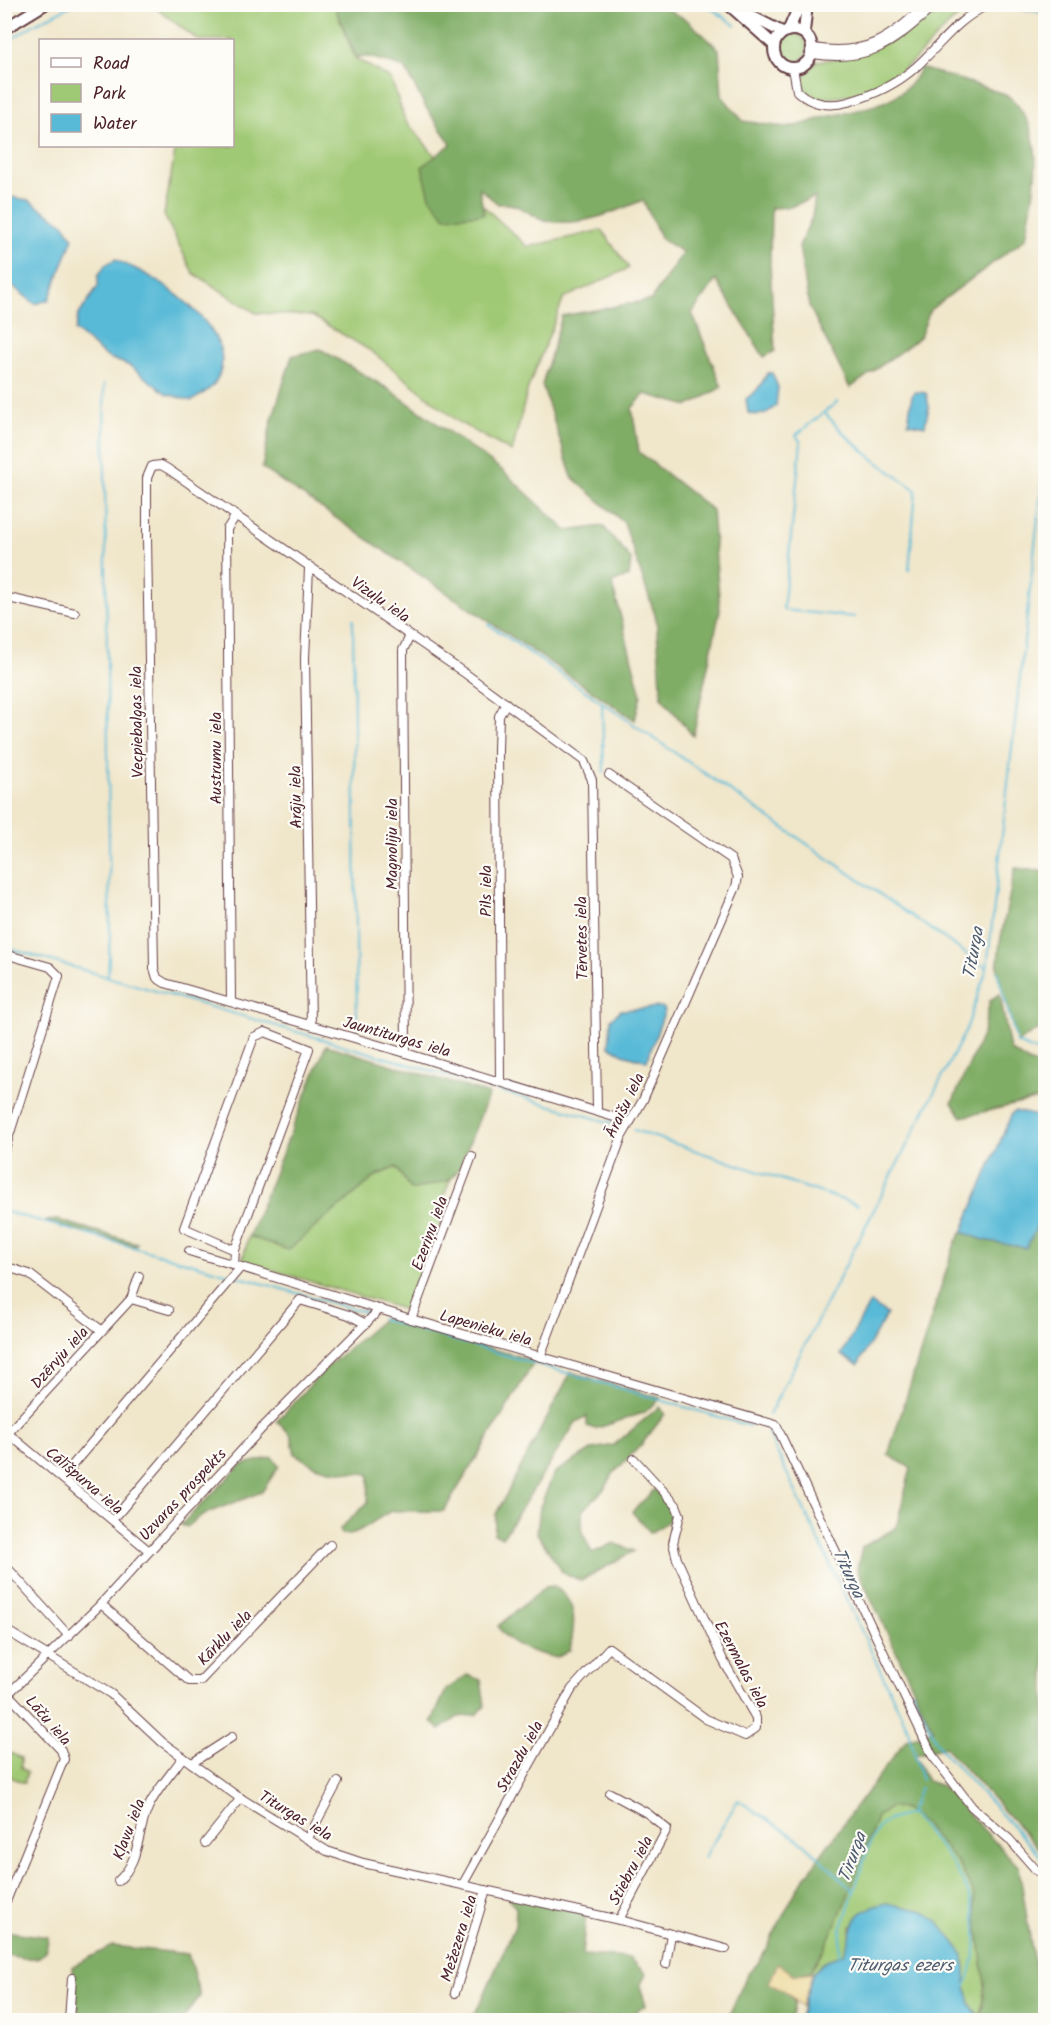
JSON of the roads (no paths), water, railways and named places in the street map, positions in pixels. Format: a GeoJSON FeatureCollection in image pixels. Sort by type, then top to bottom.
{"type":"FeatureCollection","features":[{"type":"Feature","properties":{"kind":"highway"},"geometry":{"type":"LineString","coordinates":[[813,51],[856,52],[875,46],[896,37],[932,4]]}},
{"type":"Feature","properties":{"kind":"main road"},"geometry":{"type":"LineString","coordinates":[[4,29],[45,4]]}},
{"type":"Feature","properties":{"kind":"main road"},"geometry":{"type":"LineString","coordinates":[[729,4],[786,31],[804,32],[811,40],[813,51],[808,61],[793,68],[778,61],[774,45],[729,4]]}},
{"type":"Feature","properties":{"kind":"main road"},"geometry":{"type":"LineString","coordinates":[[774,45],[786,31],[800,4]]}},
{"type":"Feature","properties":{"kind":"main road"},"geometry":{"type":"LineString","coordinates":[[804,32],[807,4]]}},
{"type":"Feature","properties":{"kind":"street"},"geometry":{"type":"LineString","coordinates":[[793,68],[797,92],[813,103],[842,103],[867,97],[890,86],[916,67],[955,25],[990,4]]}},
{"type":"Feature","properties":{"kind":"street","name":"Vizuļu iela"},"geometry":{"type":"LineString","coordinates":[[152,466],[161,465],[168,469],[309,568],[352,594],[580,756],[588,766]]}},
{"type":"Feature","properties":{"kind":"street","name":"Vecpiebalgas iela"},"geometry":{"type":"LineString","coordinates":[[152,466],[147,477],[147,538],[154,968],[157,978]]}},
{"type":"Feature","properties":{"kind":"street","name":"Austrumu iela"},"geometry":{"type":"LineString","coordinates":[[231,1002],[227,529],[235,517]]}},
{"type":"Feature","properties":{"kind":"street","name":"Arāju iela"},"geometry":{"type":"LineString","coordinates":[[309,568],[305,658],[311,1025]]}},
{"type":"Feature","properties":{"kind":"street"},"geometry":{"type":"LineString","coordinates":[[4,597],[75,614]]}},
{"type":"Feature","properties":{"kind":"street","name":"Magnoliju iela"},"geometry":{"type":"LineString","coordinates":[[406,1053],[403,650],[410,636]]}},
{"type":"Feature","properties":{"kind":"street","name":"Pils iela"},"geometry":{"type":"LineString","coordinates":[[500,1081],[498,750],[499,716],[506,703]]}},
{"type":"Feature","properties":{"kind":"street","name":"Tērvetes iela"},"geometry":{"type":"LineString","coordinates":[[588,766],[592,780],[597,1110]]}},
{"type":"Feature","properties":{"kind":"street","name":"Āraišu iela"},"geometry":{"type":"LineString","coordinates":[[540,1356],[622,1136],[644,1100],[736,887],[736,868],[731,859],[609,775]]}},
{"type":"Feature","properties":{"kind":"street"},"geometry":{"type":"LineString","coordinates":[[4,1152],[59,976],[50,967],[8,955]]}},
{"type":"Feature","properties":{"kind":"street","name":"Jauntiturgas iela"},"geometry":{"type":"LineString","coordinates":[[157,978],[165,983],[500,1081],[630,1122]]}},
{"type":"Feature","properties":{"kind":"street"},"geometry":{"type":"LineString","coordinates":[[108,1506],[73,1476],[70,1468],[238,1266],[236,1250],[309,1049],[265,1032],[254,1036],[184,1228],[236,1250]]}},
{"type":"Feature","properties":{"kind":"street","name":"Ezeriņu iela"},"geometry":{"type":"LineString","coordinates":[[411,1319],[472,1156]]}},
{"type":"Feature","properties":{"kind":"street","name":"Lapenieku iela"},"geometry":{"type":"LineString","coordinates":[[189,1251],[380,1310],[776,1425],[932,1755],[972,1807],[1009,1839],[1037,1871],[1046,1876]]}},
{"type":"Feature","properties":{"kind":"street"},"geometry":{"type":"LineString","coordinates":[[4,1266],[29,1274],[101,1330]]}},
{"type":"Feature","properties":{"kind":"street","name":"Dzērvju iela"},"geometry":{"type":"LineString","coordinates":[[6,1431],[130,1299],[139,1276]]}},
{"type":"Feature","properties":{"kind":"street"},"geometry":{"type":"LineString","coordinates":[[130,1299],[170,1310]]}},
{"type":"Feature","properties":{"kind":"street"},"geometry":{"type":"LineString","coordinates":[[117,1515],[300,1300],[349,1315],[366,1324]]}},
{"type":"Feature","properties":{"kind":"street","name":"Uzvaras prospekts"},"geometry":{"type":"LineString","coordinates":[[6,1696],[101,1604],[270,1419],[380,1310]]}},
{"type":"Feature","properties":{"kind":"street","name":"Cālīšpurva iela"},"geometry":{"type":"LineString","coordinates":[[6,1431],[148,1550]]}},
{"type":"Feature","properties":{"kind":"street","name":"Ezermalas iela"},"geometry":{"type":"LineString","coordinates":[[609,1648],[706,1719],[746,1736],[756,1728],[756,1718],[723,1660],[677,1559],[673,1543],[680,1515],[676,1505],[634,1459]]}},
{"type":"Feature","properties":{"kind":"street","name":"Kārklu iela"},"geometry":{"type":"LineString","coordinates":[[101,1604],[189,1681],[200,1681],[216,1667],[330,1545]]}},
{"type":"Feature","properties":{"kind":"street"},"geometry":{"type":"LineString","coordinates":[[4,1564],[69,1636]]}},
{"type":"Feature","properties":{"kind":"street","name":"Titurgas iela"},"geometry":{"type":"LineString","coordinates":[[4,1629],[111,1694],[162,1742],[241,1798],[327,1851],[363,1863],[619,1920],[726,1949]]}},
{"type":"Feature","properties":{"kind":"street","name":"Strazdu iela"},"geometry":{"type":"LineString","coordinates":[[464,1884],[572,1689],[609,1648]]}},
{"type":"Feature","properties":{"kind":"street","name":"Lāču iela"},"geometry":{"type":"LineString","coordinates":[[6,1696],[61,1750],[64,1759],[7,1899]]}},
{"type":"Feature","properties":{"kind":"street"},"geometry":{"type":"LineString","coordinates":[[192,1763],[232,1737]]}},
{"type":"Feature","properties":{"kind":"street","name":"Kļavu iela"},"geometry":{"type":"LineString","coordinates":[[118,1881],[135,1857],[140,1829],[149,1805],[183,1757]]}},
{"type":"Feature","properties":{"kind":"street"},"geometry":{"type":"LineString","coordinates":[[308,1838],[338,1782]]}},
{"type":"Feature","properties":{"kind":"street","name":"Stiebru iela"},"geometry":{"type":"LineString","coordinates":[[610,1792],[647,1813],[667,1828],[619,1920]]}},
{"type":"Feature","properties":{"kind":"street"},"geometry":{"type":"LineString","coordinates":[[205,1843],[241,1798]]}},
{"type":"Feature","properties":{"kind":"street","name":"Mežezera iela"},"geometry":{"type":"LineString","coordinates":[[455,1993],[486,1890]]}},
{"type":"Feature","properties":{"kind":"street"},"geometry":{"type":"LineString","coordinates":[[666,1964],[671,1934]]}},
{"type":"Feature","properties":{"kind":"street"},"geometry":{"type":"LineString","coordinates":[[69,2020],[72,1978]]}},
{"type":"Feature","properties":{"kind":"water"},"geometry":{"type":"Polygon","coordinates":[[[4,196],[28,200],[64,224],[73,238],[49,300],[35,304],[5,280],[4,196]]]}},
{"type":"Feature","properties":{"kind":"water"},"geometry":{"type":"Polygon","coordinates":[[[116,259],[167,288],[200,316],[213,332],[220,349],[221,367],[212,387],[192,401],[167,394],[130,366],[107,357],[75,331],[78,316],[98,286],[98,276],[105,265],[116,259]]]}},
{"type":"Feature","properties":{"kind":"water"},"geometry":{"type":"Polygon","coordinates":[[[768,373],[772,373],[778,387],[776,406],[763,414],[748,413],[746,399],[757,390],[768,373]]]}},
{"type":"Feature","properties":{"kind":"water"},"geometry":{"type":"Polygon","coordinates":[[[916,392],[926,393],[929,406],[925,426],[908,423],[912,395],[916,392]]]}},
{"type":"Feature","properties":{"kind":"water"},"geometry":{"type":"Polygon","coordinates":[[[662,1007],[665,1010],[647,1061],[623,1054],[609,1046],[611,1019],[621,1010],[662,1007]]]}},
{"type":"Feature","properties":{"kind":"water"},"geometry":{"type":"Polygon","coordinates":[[[1045,1110],[1045,1211],[1026,1248],[984,1240],[962,1232],[1012,1113],[1015,1111],[1037,1116],[1045,1110]]]}},
{"type":"Feature","properties":{"kind":"water"},"geometry":{"type":"Polygon","coordinates":[[[870,1303],[887,1314],[858,1365],[841,1355],[870,1303]]]}},
{"type":"Feature","properties":{"kind":"water","name":"Titurgas ezers"},"geometry":{"type":"Polygon","coordinates":[[[887,1903],[924,1911],[939,1923],[964,1955],[970,2004],[981,2020],[799,2020],[813,1973],[825,1961],[843,1954],[859,1915],[887,1903]]]}},
{"type":"Feature","properties":{"kind":"waterway"},"geometry":{"type":"LineString","coordinates":[[4,44],[33,25],[74,4]]}},
{"type":"Feature","properties":{"kind":"waterway"},"geometry":{"type":"LineString","coordinates":[[705,4],[735,25]]}},
{"type":"Feature","properties":{"kind":"waterway"},"geometry":{"type":"LineString","coordinates":[[1007,7],[1046,13]]}},
{"type":"Feature","properties":{"kind":"waterway"},"geometry":{"type":"LineString","coordinates":[[104,384],[110,938],[108,976]]}},
{"type":"Feature","properties":{"kind":"waterway"},"geometry":{"type":"LineString","coordinates":[[837,402],[796,435],[801,443],[783,610],[855,617]]}},
{"type":"Feature","properties":{"kind":"waterway"},"geometry":{"type":"LineString","coordinates":[[824,412],[856,444],[916,490],[909,570]]}},
{"type":"Feature","properties":{"kind":"waterway","name":"Titurga"},"geometry":{"type":"LineString","coordinates":[[769,1415],[966,1030],[987,968],[1046,448]]}},
{"type":"Feature","properties":{"kind":"waterway"},"geometry":{"type":"LineString","coordinates":[[353,619],[357,1030]]}},
{"type":"Feature","properties":{"kind":"waterway"},"geometry":{"type":"LineString","coordinates":[[488,624],[987,968]]}},
{"type":"Feature","properties":{"kind":"waterway"},"geometry":{"type":"LineString","coordinates":[[602,704],[604,773]]}},
{"type":"Feature","properties":{"kind":"waterway"},"geometry":{"type":"LineString","coordinates":[[4,947],[618,1125]]}},
{"type":"Feature","properties":{"kind":"waterway"},"geometry":{"type":"LineString","coordinates":[[997,971],[1017,1043],[1046,1055]]}},
{"type":"Feature","properties":{"kind":"waterway"},"geometry":{"type":"LineString","coordinates":[[634,1130],[858,1205]]}},
{"type":"Feature","properties":{"kind":"waterway"},"geometry":{"type":"LineString","coordinates":[[4,1211],[368,1313]]}},
{"type":"Feature","properties":{"kind":"waterway"},"geometry":{"type":"LineString","coordinates":[[381,1319],[750,1426]]}},
{"type":"Feature","properties":{"kind":"waterway","name":"Titurga"},"geometry":{"type":"LineString","coordinates":[[767,1431],[907,1727],[922,1780]]}},
{"type":"Feature","properties":{"kind":"waterway"},"geometry":{"type":"LineString","coordinates":[[912,1691],[939,1747],[1046,1862]]}},
{"type":"Feature","properties":{"kind":"waterway","name":"Tirurga"},"geometry":{"type":"LineString","coordinates":[[839,1957],[841,1930],[871,1840],[882,1824],[909,1814],[920,1788]]}},
{"type":"Feature","properties":{"kind":"waterway"},"geometry":{"type":"LineString","coordinates":[[704,1858],[738,1800],[805,1844],[854,1891]]}},
{"type":"Feature","properties":{"kind":"waterway"},"geometry":{"type":"LineString","coordinates":[[910,1813],[944,1852],[957,1871],[974,1911],[976,1933],[974,1958],[966,1986]]}}]}
